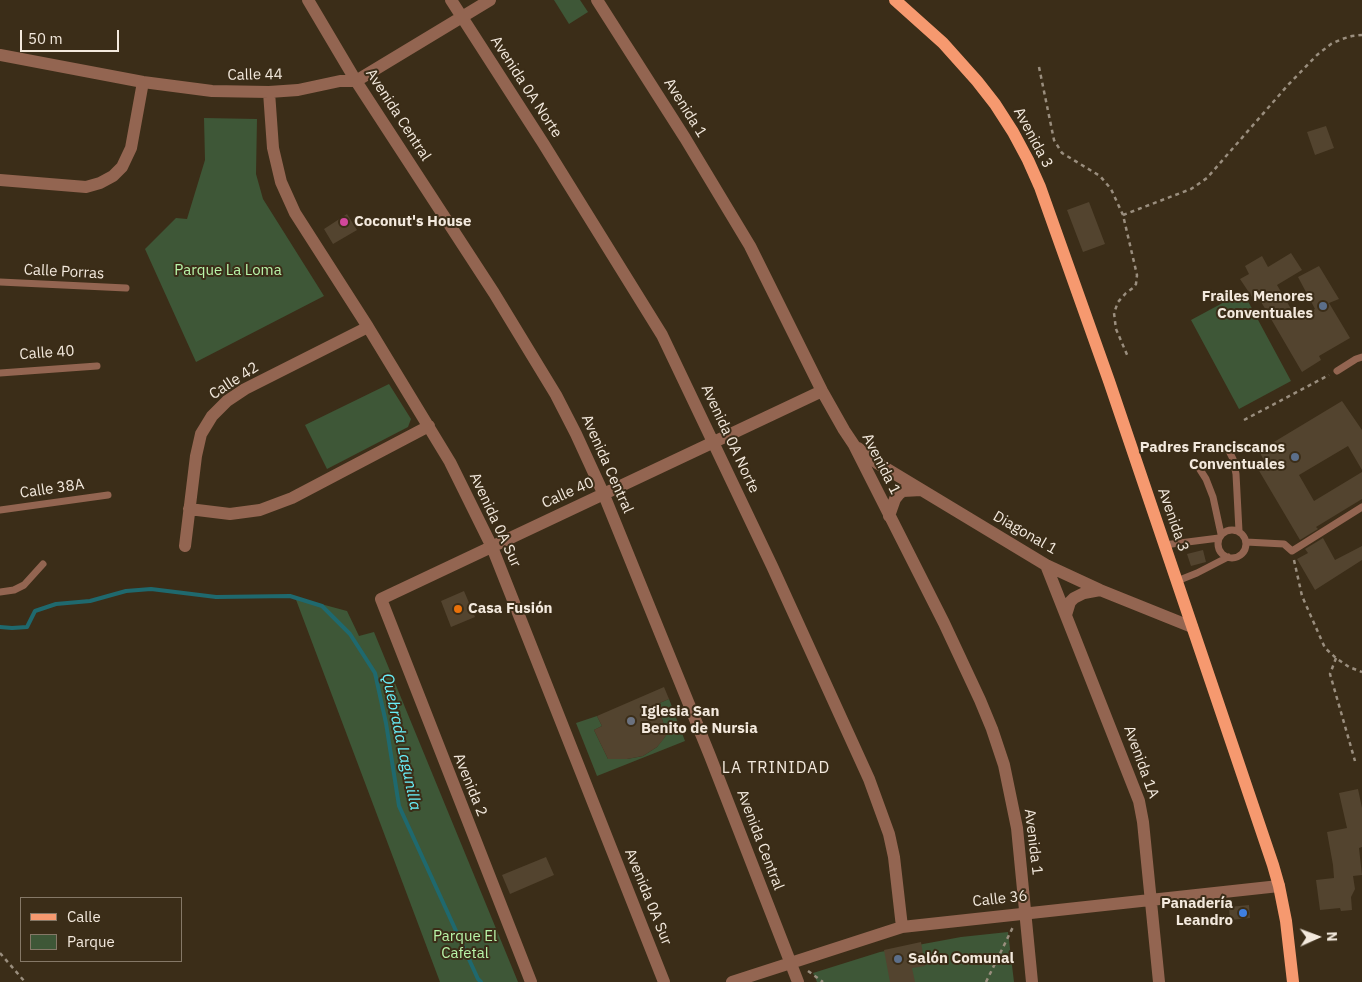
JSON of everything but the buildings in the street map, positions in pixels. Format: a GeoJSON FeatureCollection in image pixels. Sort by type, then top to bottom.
{"type":"FeatureCollection","features":[{"type":"Feature","properties":{"kind":"main road","name":"Avenida 3"},"geometry":{"type":"LineString","coordinates":[[895,0],[943,43],[996,104],[1028,160],[1040,187],[1109,381],[1280,886],[1292,982]]}},
{"type":"Feature","properties":{"kind":"street","name":"Avenida Central"},"geometry":{"type":"LineString","coordinates":[[308,0],[356,81],[494,294],[556,395],[604,495],[710,756],[798,982]]}},
{"type":"Feature","properties":{"kind":"street","name":"Avenida 0A Norte"},"geometry":{"type":"LineString","coordinates":[[451,0],[543,143],[662,335],[780,584],[883,812],[894,857],[902,927]]}},
{"type":"Feature","properties":{"kind":"street","name":"Calle 44"},"geometry":{"type":"LineString","coordinates":[[0,55],[143,82],[212,91],[270,92],[298,90],[340,81],[356,81],[490,0]]}},
{"type":"Feature","properties":{"kind":"street","name":"Avenida 1"},"geometry":{"type":"LineString","coordinates":[[597,0],[685,138],[750,246],[822,391],[854,445],[983,707],[998,746],[1017,828],[1032,982]]}},
{"type":"Feature","properties":{"kind":"street"},"geometry":{"type":"LineString","coordinates":[[0,180],[86,187],[100,184],[113,176],[122,167],[131,148],[143,82]]}},
{"type":"Feature","properties":{"kind":"street","name":"Avenida 0A Sur"},"geometry":{"type":"LineString","coordinates":[[270,92],[273,148],[281,182],[295,213],[368,327],[450,462],[492,547],[664,982]]}},
{"type":"Feature","properties":{"kind":"street","name":"Calle 42"},"geometry":{"type":"LineString","coordinates":[[185,546],[196,456],[201,434],[212,416],[227,401],[245,389],[368,327]]}},
{"type":"Feature","properties":{"kind":"street","name":"Calle 40"},"geometry":{"type":"LineString","coordinates":[[381,599],[822,391]]}},
{"type":"Feature","properties":{"kind":"street"},"geometry":{"type":"LineString","coordinates":[[189,509],[230,514],[260,510],[292,498],[429,426]]}},
{"type":"Feature","properties":{"kind":"street","name":"Diagonal 1"},"geometry":{"type":"LineString","coordinates":[[854,445],[877,463],[1046,565],[1100,590],[1192,627]]}},
{"type":"Feature","properties":{"kind":"street"},"geometry":{"type":"LineString","coordinates":[[889,516],[898,494],[903,491],[921,490]]}},
{"type":"Feature","properties":{"kind":"street","name":"Avenida 1A"},"geometry":{"type":"LineString","coordinates":[[1046,565],[1139,801],[1143,822],[1159,982]]}},
{"type":"Feature","properties":{"kind":"street"},"geometry":{"type":"LineString","coordinates":[[1066,615],[1070,602],[1074,598],[1084,593],[1100,590]]}},
{"type":"Feature","properties":{"kind":"street","name":"Avenida 2"},"geometry":{"type":"LineString","coordinates":[[381,599],[530,982]]}},
{"type":"Feature","properties":{"kind":"street","name":"Calle 36"},"geometry":{"type":"LineString","coordinates":[[732,982],[902,927],[1280,886]]}},
{"type":"Feature","properties":{"kind":"lane","name":"Calle Porras"},"geometry":{"type":"LineString","coordinates":[[0,282],[126,288]]}},
{"type":"Feature","properties":{"kind":"lane"},"geometry":{"type":"LineString","coordinates":[[1337,371],[1362,357]]}},
{"type":"Feature","properties":{"kind":"lane","name":"Calle 40"},"geometry":{"type":"LineString","coordinates":[[0,372],[97,366]]}},
{"type":"Feature","properties":{"kind":"lane"},"geometry":{"type":"LineString","coordinates":[[1228,449],[1233,459],[1236,474],[1239,531]]}},
{"type":"Feature","properties":{"kind":"lane"},"geometry":{"type":"LineString","coordinates":[[1164,545],[1220,536],[1230,529],[1243,534],[1246,547],[1241,555],[1232,558],[1220,552],[1218,543],[1220,536],[1213,497],[1206,479],[1199,468]]}},
{"type":"Feature","properties":{"kind":"lane","name":"Calle 38A"},"geometry":{"type":"LineString","coordinates":[[0,510],[108,494]]}},
{"type":"Feature","properties":{"kind":"lane"},"geometry":{"type":"LineString","coordinates":[[1246,542],[1284,544],[1292,551],[1362,507]]}},
{"type":"Feature","properties":{"kind":"lane"},"geometry":{"type":"LineString","coordinates":[[1176,581],[1197,573],[1228,557]]}},
{"type":"Feature","properties":{"kind":"lane"},"geometry":{"type":"LineString","coordinates":[[0,592],[14,590],[24,585],[43,564]]}},
{"type":"Feature","properties":{"kind":"path"},"geometry":{"type":"LineString","coordinates":[[1123,215],[1190,189],[1207,178],[1288,85],[1317,55],[1331,44],[1352,36],[1362,35]]}},
{"type":"Feature","properties":{"kind":"path"},"geometry":{"type":"LineString","coordinates":[[1039,67],[1054,140],[1062,153],[1100,176],[1111,189],[1123,215],[1137,275],[1136,284],[1118,302],[1114,312],[1116,329],[1128,357]]}},
{"type":"Feature","properties":{"kind":"path"},"geometry":{"type":"LineString","coordinates":[[1244,420],[1337,371]]}},
{"type":"Feature","properties":{"kind":"path"},"geometry":{"type":"LineString","coordinates":[[1292,551],[1302,596],[1325,648],[1349,667],[1362,672]]}},
{"type":"Feature","properties":{"kind":"path"},"geometry":{"type":"LineString","coordinates":[[1336,658],[1330,674],[1355,761]]}},
{"type":"Feature","properties":{"kind":"path"},"geometry":{"type":"LineString","coordinates":[[986,982],[1013,927]]}},
{"type":"Feature","properties":{"kind":"path"},"geometry":{"type":"LineString","coordinates":[[0,953],[25,982]]}},
{"type":"Feature","properties":{"kind":"path"},"geometry":{"type":"LineString","coordinates":[[808,971],[823,982]]}},
{"type":"Feature","properties":{"kind":"green space"},"geometry":{"type":"Polygon","coordinates":[[[554,0],[580,0],[588,12],[569,24],[554,0]]]}},
{"type":"Feature","properties":{"kind":"green space","name":"Parque La Loma"},"geometry":{"type":"Polygon","coordinates":[[[204,118],[257,119],[256,174],[263,199],[324,296],[196,362],[145,249],[176,218],[187,219],[205,160],[204,118]]]}},
{"type":"Feature","properties":{"kind":"green space"},"geometry":{"type":"Polygon","coordinates":[[[1243,292],[1291,381],[1239,409],[1191,320],[1243,292]]]}},
{"type":"Feature","properties":{"kind":"green space"},"geometry":{"type":"Polygon","coordinates":[[[389,384],[411,419],[408,427],[327,469],[305,425],[389,384]]]}},
{"type":"Feature","properties":{"kind":"green space","name":"Parque El Cafetal"},"geometry":{"type":"Polygon","coordinates":[[[295,597],[347,611],[359,636],[374,632],[518,982],[440,982],[295,597]]]}},
{"type":"Feature","properties":{"kind":"green space"},"geometry":{"type":"Polygon","coordinates":[[[669,699],[685,741],[597,776],[576,723],[597,716],[602,726],[594,730],[608,759],[627,759],[643,756],[657,747],[667,734],[657,704],[669,699]]]}},
{"type":"Feature","properties":{"kind":"green space"},"geometry":{"type":"Polygon","coordinates":[[[1008,932],[1014,982],[817,982],[813,973],[880,952],[961,937],[1008,932]]]}},
{"type":"Feature","properties":{"kind":"waterway","name":"Quebrada Lagunilla"},"geometry":{"type":"LineString","coordinates":[[0,627],[27,627],[35,611],[56,604],[90,601],[126,591],[151,589],[216,597],[290,596],[322,606],[350,634],[375,673],[386,723],[399,806],[481,982]]}},
{"type":"Feature","properties":{"kind":"place","name":"Coconut's House"},"geometry":{"type":"Point","coordinates":[344,222]}},
{"type":"Feature","properties":{"kind":"place","name":"Frailes Menores Conventuales"},"geometry":{"type":"Point","coordinates":[1323,306]}},
{"type":"Feature","properties":{"kind":"place","name":"Padres Franciscanos Conventuales"},"geometry":{"type":"Point","coordinates":[1295,457]}},
{"type":"Feature","properties":{"kind":"place","name":"Casa Fusión"},"geometry":{"type":"Point","coordinates":[458,609]}},
{"type":"Feature","properties":{"kind":"place","name":"Iglesia San Benito de Nursia"},"geometry":{"type":"Point","coordinates":[631,721]}},
{"type":"Feature","properties":{"kind":"place","name":"Panadería Leandro"},"geometry":{"type":"Point","coordinates":[1243,913]}},
{"type":"Feature","properties":{"kind":"place","name":"Salón Comunal"},"geometry":{"type":"Point","coordinates":[898,959]}},
{"type":"Feature","properties":{"kind":"district","name":"LA TRINIDAD"},"geometry":{"type":"Point","coordinates":[776,768]}}]}
